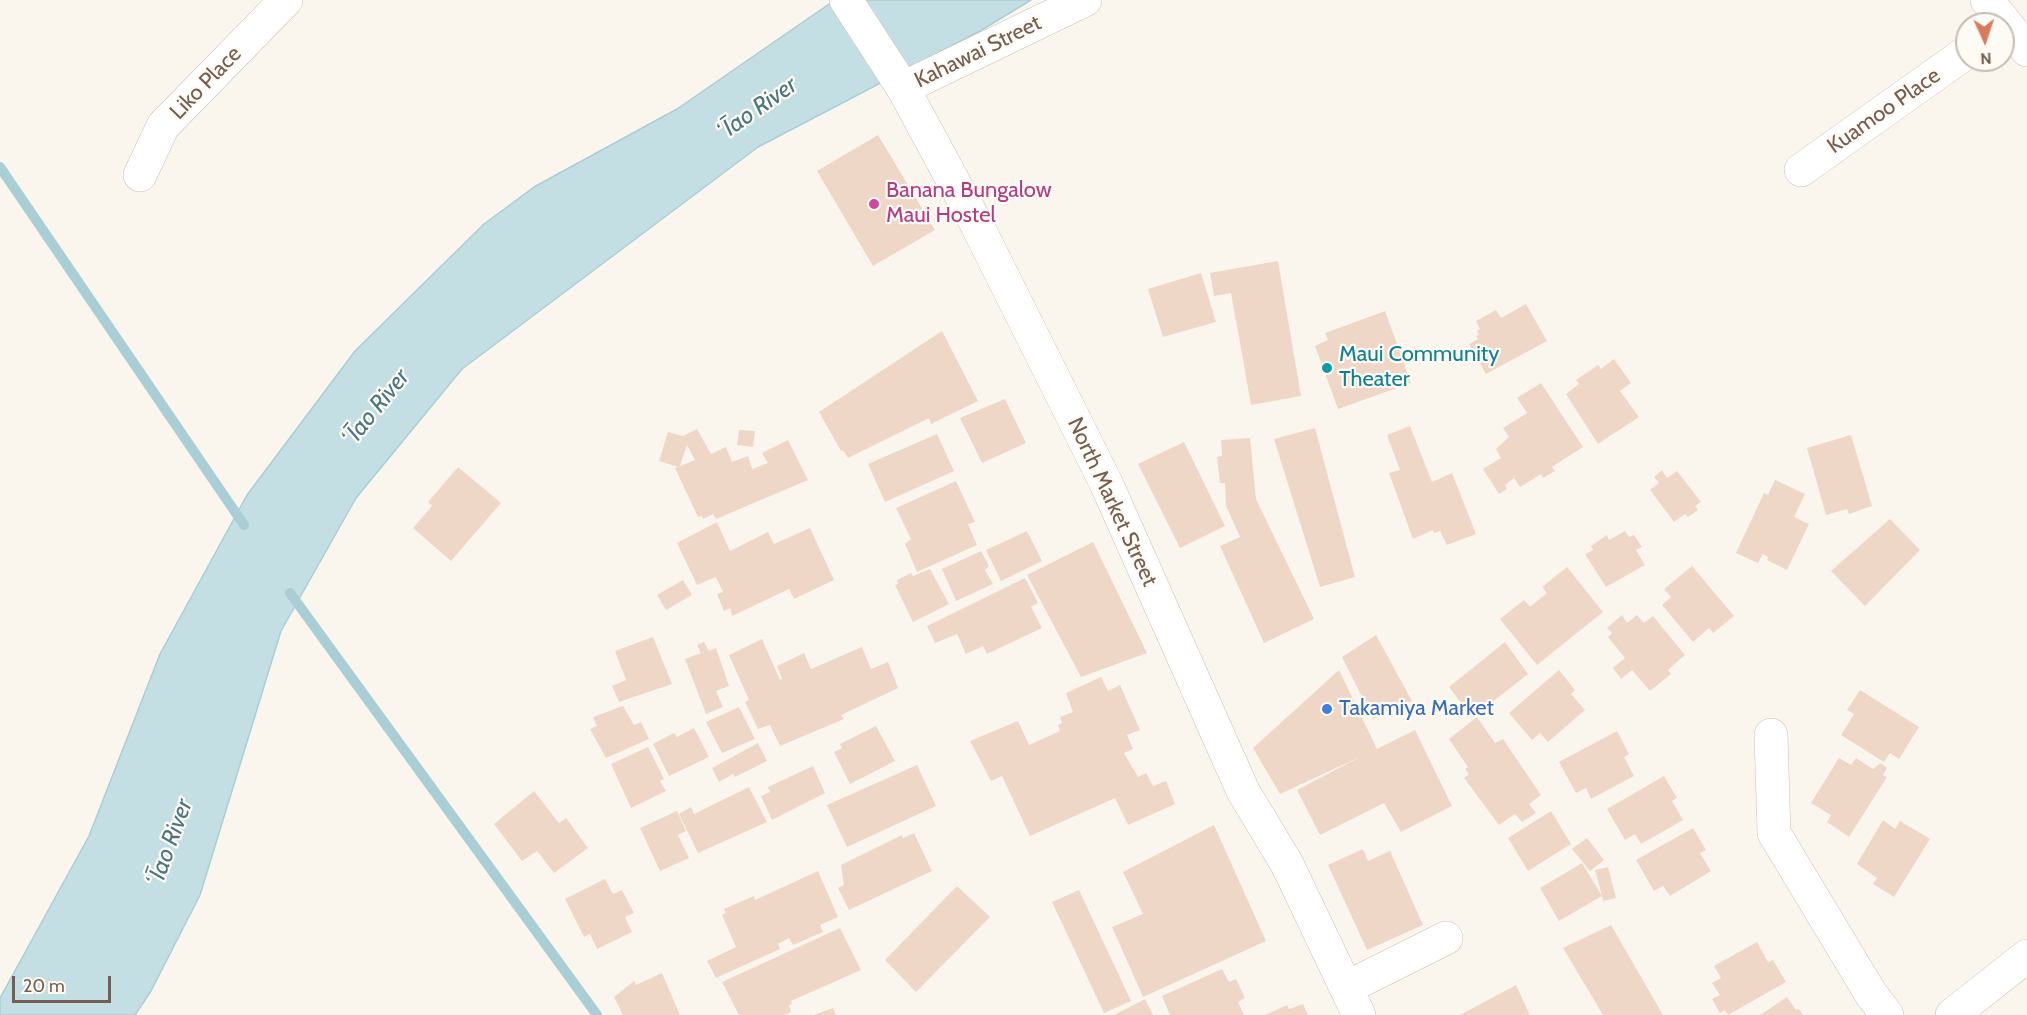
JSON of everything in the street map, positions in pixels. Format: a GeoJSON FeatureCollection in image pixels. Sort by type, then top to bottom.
{"type":"FeatureCollection","features":[{"type":"Feature","properties":{"kind":"street","name":"Liko Place"},"geometry":{"type":"LineString","coordinates":[[140,175],[163,126],[286,0]]}},
{"type":"Feature","properties":{"kind":"street","name":"North Market Street"},"geometry":{"type":"LineString","coordinates":[[846,0],[903,88],[976,225],[1106,483],[1243,791],[1287,864],[1352,1002]]}},
{"type":"Feature","properties":{"kind":"street","name":"Kahawai Street"},"geometry":{"type":"LineString","coordinates":[[903,88],[1085,0]]}},
{"type":"Feature","properties":{"kind":"street"},"geometry":{"type":"LineString","coordinates":[[2015,30],[2027,50]]}},
{"type":"Feature","properties":{"kind":"street","name":"Kuamoo Place"},"geometry":{"type":"LineString","coordinates":[[1800,170],[1955,60]]}},
{"type":"Feature","properties":{"kind":"street"},"geometry":{"type":"LineString","coordinates":[[1771,735],[1774,833],[1871,994],[1887,1015]]}},
{"type":"Feature","properties":{"kind":"street"},"geometry":{"type":"LineString","coordinates":[[1352,1002],[1446,938]]}},
{"type":"Feature","properties":{"kind":"street"},"geometry":{"type":"LineString","coordinates":[[1952,1015],[2027,956]]}},
{"type":"Feature","properties":{"kind":"water","name":"ʻĪao River"},"geometry":{"type":"Polygon","coordinates":[[[835,0],[1031,0],[980,31],[758,147],[462,369],[356,498],[281,631],[200,895],[151,991],[135,1015],[0,1015],[0,998],[89,836],[160,654],[247,495],[355,351],[484,224],[534,187],[677,109],[835,0]]]}},
{"type":"Feature","properties":{"kind":"building"},"geometry":{"type":"Polygon","coordinates":[[[878,135],[935,230],[873,266],[817,171],[878,135]]]}},
{"type":"Feature","properties":{"kind":"building"},"geometry":{"type":"Polygon","coordinates":[[[1278,261],[1301,396],[1251,405],[1231,293],[1214,296],[1210,273],[1278,261]]]}},
{"type":"Feature","properties":{"kind":"building"},"geometry":{"type":"Polygon","coordinates":[[[1201,273],[1216,322],[1163,337],[1148,289],[1201,273]]]}},
{"type":"Feature","properties":{"kind":"building"},"geometry":{"type":"Polygon","coordinates":[[[1526,304],[1547,341],[1486,374],[1469,344],[1478,339],[1477,331],[1480,329],[1476,321],[1496,310],[1501,318],[1526,304]]]}},
{"type":"Feature","properties":{"kind":"building"},"geometry":{"type":"Polygon","coordinates":[[[1385,311],[1411,383],[1338,409],[1315,346],[1328,340],[1325,333],[1385,311]]]}},
{"type":"Feature","properties":{"kind":"building"},"geometry":{"type":"Polygon","coordinates":[[[942,331],[978,401],[931,424],[929,418],[848,458],[843,450],[841,451],[819,412],[942,331]]]}},
{"type":"Feature","properties":{"kind":"building"},"geometry":{"type":"Polygon","coordinates":[[[1614,359],[1631,383],[1620,391],[1639,417],[1598,444],[1566,394],[1579,384],[1576,380],[1598,365],[1601,369],[1614,359]]]}},
{"type":"Feature","properties":{"kind":"building"},"geometry":{"type":"Polygon","coordinates":[[[1541,383],[1583,447],[1552,467],[1555,471],[1543,478],[1541,474],[1520,487],[1514,478],[1505,485],[1507,489],[1499,494],[1483,469],[1501,458],[1496,449],[1509,437],[1503,428],[1527,413],[1517,398],[1541,383]]]}},
{"type":"Feature","properties":{"kind":"building"},"geometry":{"type":"Polygon","coordinates":[[[1005,399],[1026,443],[982,463],[960,418],[1005,399]]]}},
{"type":"Feature","properties":{"kind":"building"},"geometry":{"type":"Polygon","coordinates":[[[1410,426],[1432,482],[1452,473],[1476,534],[1447,545],[1440,531],[1434,533],[1433,530],[1413,539],[1389,473],[1400,470],[1387,435],[1410,426]]]}},
{"type":"Feature","properties":{"kind":"building"},"geometry":{"type":"Polygon","coordinates":[[[1315,428],[1355,577],[1320,587],[1274,439],[1315,428]]]}},
{"type":"Feature","properties":{"kind":"building"},"geometry":{"type":"Polygon","coordinates":[[[697,429],[711,454],[726,447],[732,462],[748,456],[752,469],[768,463],[762,453],[788,440],[808,480],[716,519],[713,514],[703,519],[702,516],[698,517],[675,468],[678,467],[659,461],[668,432],[683,436],[697,429]],[[687,445],[680,466],[695,460],[687,445]]]}},
{"type":"Feature","properties":{"kind":"building"},"geometry":{"type":"Polygon","coordinates":[[[739,430],[755,431],[753,447],[737,445],[739,430]]]}},
{"type":"Feature","properties":{"kind":"building"},"geometry":{"type":"Polygon","coordinates":[[[937,434],[954,471],[885,502],[868,464],[937,434]]]}},
{"type":"Feature","properties":{"kind":"building"},"geometry":{"type":"Polygon","coordinates":[[[1851,435],[1872,506],[1849,514],[1847,509],[1826,515],[1807,448],[1851,435]]]}},
{"type":"Feature","properties":{"kind":"building"},"geometry":{"type":"Polygon","coordinates":[[[1250,438],[1256,499],[1314,619],[1264,643],[1220,546],[1240,537],[1226,506],[1225,483],[1220,483],[1217,457],[1222,456],[1221,440],[1250,438]]]}},
{"type":"Feature","properties":{"kind":"building"},"geometry":{"type":"Polygon","coordinates":[[[1184,442],[1225,526],[1180,548],[1138,464],[1184,442]]]}},
{"type":"Feature","properties":{"kind":"building"},"geometry":{"type":"Polygon","coordinates":[[[458,467],[501,503],[451,561],[413,528],[432,506],[428,502],[458,467]]]}},
{"type":"Feature","properties":{"kind":"building"},"geometry":{"type":"Polygon","coordinates":[[[1662,470],[1667,478],[1677,471],[1701,502],[1695,506],[1698,510],[1688,517],[1685,514],[1674,522],[1650,490],[1659,483],[1654,477],[1662,470]]]}},
{"type":"Feature","properties":{"kind":"building"},"geometry":{"type":"Polygon","coordinates":[[[1775,480],[1805,494],[1794,517],[1809,524],[1787,570],[1767,560],[1768,557],[1763,554],[1758,563],[1736,553],[1764,493],[1768,495],[1775,480]]]}},
{"type":"Feature","properties":{"kind":"building"},"geometry":{"type":"Polygon","coordinates":[[[956,481],[975,522],[968,524],[977,545],[917,572],[905,544],[911,539],[896,508],[956,481]]]}},
{"type":"Feature","properties":{"kind":"building"},"geometry":{"type":"Polygon","coordinates":[[[1890,519],[1920,550],[1865,606],[1831,571],[1890,519]]]}},
{"type":"Feature","properties":{"kind":"building"},"geometry":{"type":"Polygon","coordinates":[[[717,522],[730,551],[768,532],[774,544],[810,528],[834,580],[794,599],[789,589],[732,616],[730,608],[724,611],[717,594],[723,592],[716,577],[697,585],[677,543],[717,522]]]}},
{"type":"Feature","properties":{"kind":"building"},"geometry":{"type":"Polygon","coordinates":[[[1027,531],[1042,561],[1001,581],[986,550],[1027,531]]]}},
{"type":"Feature","properties":{"kind":"building"},"geometry":{"type":"Polygon","coordinates":[[[1625,531],[1629,537],[1634,535],[1642,547],[1636,550],[1645,565],[1606,587],[1585,554],[1593,550],[1591,546],[1607,535],[1609,540],[1625,531]]]}},
{"type":"Feature","properties":{"kind":"building"},"geometry":{"type":"Polygon","coordinates":[[[1093,542],[1147,653],[1081,677],[1027,575],[1093,542]]]}},
{"type":"Feature","properties":{"kind":"building"},"geometry":{"type":"Polygon","coordinates":[[[981,551],[989,566],[985,570],[993,584],[956,601],[942,569],[981,551]]]}},
{"type":"Feature","properties":{"kind":"building"},"geometry":{"type":"Polygon","coordinates":[[[1692,566],[1734,616],[1713,633],[1709,628],[1693,642],[1662,605],[1671,597],[1664,589],[1692,566]]]}},
{"type":"Feature","properties":{"kind":"building"},"geometry":{"type":"Polygon","coordinates":[[[1567,567],[1603,612],[1537,665],[1500,619],[1524,600],[1530,607],[1547,593],[1542,587],[1567,567]]]}},
{"type":"Feature","properties":{"kind":"building"},"geometry":{"type":"Polygon","coordinates":[[[930,569],[949,604],[913,622],[895,585],[898,584],[897,580],[911,573],[913,576],[930,569]]]}},
{"type":"Feature","properties":{"kind":"building"},"geometry":{"type":"Polygon","coordinates":[[[1025,578],[1038,603],[1031,607],[1042,628],[987,654],[983,646],[966,654],[957,634],[935,643],[927,626],[1025,578]]]}},
{"type":"Feature","properties":{"kind":"building"},"geometry":{"type":"Polygon","coordinates":[[[683,580],[692,595],[666,610],[657,595],[683,580]]]}},
{"type":"Feature","properties":{"kind":"building"},"geometry":{"type":"Polygon","coordinates":[[[1622,615],[1627,623],[1637,615],[1644,623],[1653,616],[1685,655],[1668,670],[1671,674],[1650,691],[1632,670],[1621,679],[1613,668],[1625,658],[1608,637],[1612,633],[1607,628],[1622,615]]]}},
{"type":"Feature","properties":{"kind":"building"},"geometry":{"type":"Polygon","coordinates":[[[1376,635],[1412,701],[1373,719],[1342,657],[1376,635]]]}},
{"type":"Feature","properties":{"kind":"building"},"geometry":{"type":"Polygon","coordinates":[[[653,637],[672,684],[619,702],[612,686],[626,680],[615,651],[653,637]]]}},
{"type":"Feature","properties":{"kind":"building"},"geometry":{"type":"Polygon","coordinates":[[[762,639],[780,680],[782,678],[777,666],[804,653],[811,669],[862,647],[871,669],[888,662],[898,688],[841,715],[844,719],[780,746],[770,725],[758,729],[745,702],[749,700],[729,655],[762,639]]]}},
{"type":"Feature","properties":{"kind":"building"},"geometry":{"type":"Polygon","coordinates":[[[704,642],[709,651],[716,648],[729,686],[716,691],[723,707],[706,714],[685,659],[701,653],[697,645],[704,642]]]}},
{"type":"Feature","properties":{"kind":"building"},"geometry":{"type":"Polygon","coordinates":[[[1505,642],[1528,674],[1472,718],[1449,687],[1505,642]]]}},
{"type":"Feature","properties":{"kind":"building"},"geometry":{"type":"Polygon","coordinates":[[[1339,670],[1377,749],[1415,730],[1452,806],[1401,832],[1384,803],[1320,835],[1297,790],[1360,757],[1280,794],[1253,748],[1339,670]]]}},
{"type":"Feature","properties":{"kind":"building"},"geometry":{"type":"Polygon","coordinates":[[[1559,670],[1575,690],[1571,694],[1585,710],[1548,742],[1540,733],[1532,740],[1509,713],[1559,670]]]}},
{"type":"Feature","properties":{"kind":"building"},"geometry":{"type":"Polygon","coordinates":[[[1101,677],[1108,691],[1120,685],[1140,730],[1127,735],[1133,749],[1124,753],[1138,777],[1146,773],[1153,786],[1166,781],[1175,804],[1128,825],[1115,798],[1030,836],[1002,776],[991,781],[970,741],[1018,721],[1029,745],[1060,731],[1058,725],[1062,723],[1060,717],[1073,712],[1066,693],[1101,677]]]}},
{"type":"Feature","properties":{"kind":"building"},"geometry":{"type":"Polygon","coordinates":[[[1860,690],[1919,727],[1899,759],[1890,753],[1884,762],[1841,735],[1854,714],[1847,710],[1860,690]]]}},
{"type":"Feature","properties":{"kind":"building"},"geometry":{"type":"Polygon","coordinates":[[[623,706],[634,725],[641,722],[649,739],[606,758],[590,729],[597,726],[593,717],[623,706]]]}},
{"type":"Feature","properties":{"kind":"building"},"geometry":{"type":"Polygon","coordinates":[[[739,707],[755,739],[722,753],[706,722],[739,707]]]}},
{"type":"Feature","properties":{"kind":"building"},"geometry":{"type":"Polygon","coordinates":[[[1477,717],[1495,743],[1503,739],[1541,795],[1529,804],[1536,813],[1522,822],[1515,814],[1499,825],[1464,778],[1469,774],[1465,769],[1468,767],[1449,739],[1477,717]]]}},
{"type":"Feature","properties":{"kind":"building"},"geometry":{"type":"Polygon","coordinates":[[[876,726],[895,761],[850,784],[834,752],[842,748],[840,744],[876,726]]]}},
{"type":"Feature","properties":{"kind":"building"},"geometry":{"type":"Polygon","coordinates":[[[694,728],[709,757],[669,776],[653,744],[674,733],[677,737],[694,728]]]}},
{"type":"Feature","properties":{"kind":"building"},"geometry":{"type":"Polygon","coordinates":[[[1617,731],[1629,754],[1624,757],[1634,776],[1591,799],[1586,788],[1576,793],[1559,762],[1617,731]]]}},
{"type":"Feature","properties":{"kind":"building"},"geometry":{"type":"Polygon","coordinates":[[[758,743],[767,761],[735,777],[733,774],[719,782],[712,768],[758,743]]]}},
{"type":"Feature","properties":{"kind":"building"},"geometry":{"type":"Polygon","coordinates":[[[648,747],[664,779],[660,781],[666,791],[631,808],[611,764],[648,747]]]}},
{"type":"Feature","properties":{"kind":"building"},"geometry":{"type":"Polygon","coordinates":[[[1839,758],[1851,765],[1856,758],[1873,769],[1881,763],[1887,768],[1883,775],[1887,777],[1849,837],[1827,822],[1831,815],[1811,803],[1839,758]]]}},
{"type":"Feature","properties":{"kind":"building"},"geometry":{"type":"Polygon","coordinates":[[[917,765],[936,806],[847,847],[827,805],[917,765]]]}},
{"type":"Feature","properties":{"kind":"building"},"geometry":{"type":"Polygon","coordinates":[[[813,766],[825,793],[772,820],[761,796],[770,792],[768,787],[813,766]]]}},
{"type":"Feature","properties":{"kind":"building"},"geometry":{"type":"Polygon","coordinates":[[[1664,776],[1677,798],[1672,801],[1683,820],[1641,844],[1635,834],[1625,840],[1607,809],[1664,776]]]}},
{"type":"Feature","properties":{"kind":"building"},"geometry":{"type":"Polygon","coordinates":[[[749,787],[767,822],[698,853],[679,814],[691,807],[694,814],[749,787]]]}},
{"type":"Feature","properties":{"kind":"building"},"geometry":{"type":"Polygon","coordinates":[[[534,791],[559,823],[566,818],[588,848],[554,873],[537,851],[522,861],[494,824],[534,791]]]}},
{"type":"Feature","properties":{"kind":"building"},"geometry":{"type":"Polygon","coordinates":[[[677,811],[686,831],[678,835],[689,858],[660,871],[640,828],[677,811]]]}},
{"type":"Feature","properties":{"kind":"building"},"geometry":{"type":"Polygon","coordinates":[[[1551,811],[1571,844],[1528,871],[1508,838],[1551,811]]]}},
{"type":"Feature","properties":{"kind":"building"},"geometry":{"type":"Polygon","coordinates":[[[1883,820],[1895,829],[1900,821],[1930,839],[1894,897],[1873,884],[1877,878],[1857,864],[1883,820]]]}},
{"type":"Feature","properties":{"kind":"building"},"geometry":{"type":"Polygon","coordinates":[[[1214,825],[1266,941],[1143,997],[1112,927],[1143,914],[1123,872],[1214,825]]]}},
{"type":"Feature","properties":{"kind":"building"},"geometry":{"type":"Polygon","coordinates":[[[1693,828],[1706,850],[1700,853],[1711,871],[1670,896],[1663,886],[1654,891],[1636,860],[1693,828]]]}},
{"type":"Feature","properties":{"kind":"building"},"geometry":{"type":"Polygon","coordinates":[[[914,833],[932,871],[849,910],[838,888],[844,885],[841,865],[902,835],[903,838],[914,833]]]}},
{"type":"Feature","properties":{"kind":"building"},"geometry":{"type":"Polygon","coordinates":[[[1587,838],[1604,860],[1590,871],[1572,849],[1587,838]]]}},
{"type":"Feature","properties":{"kind":"building"},"geometry":{"type":"Polygon","coordinates":[[[1363,849],[1368,861],[1390,851],[1423,925],[1367,950],[1328,865],[1363,849]]]}},
{"type":"Feature","properties":{"kind":"building"},"geometry":{"type":"Polygon","coordinates":[[[1582,863],[1602,896],[1559,921],[1540,888],[1582,863]]]}},
{"type":"Feature","properties":{"kind":"building"},"geometry":{"type":"Polygon","coordinates":[[[1608,867],[1616,898],[1603,901],[1595,870],[1608,867]]]}},
{"type":"Feature","properties":{"kind":"building"},"geometry":{"type":"Polygon","coordinates":[[[818,871],[838,917],[820,925],[823,932],[793,945],[789,938],[778,944],[780,949],[716,978],[707,961],[736,947],[722,915],[726,913],[724,909],[754,896],[755,900],[818,871]]]}},
{"type":"Feature","properties":{"kind":"building"},"geometry":{"type":"Polygon","coordinates":[[[605,879],[613,894],[622,890],[634,913],[625,917],[632,932],[597,949],[590,934],[584,937],[565,899],[605,879]]]}},
{"type":"Feature","properties":{"kind":"building"},"geometry":{"type":"Polygon","coordinates":[[[957,886],[990,917],[916,992],[885,960],[957,886]]]}},
{"type":"Feature","properties":{"kind":"building"},"geometry":{"type":"Polygon","coordinates":[[[1079,890],[1131,1001],[1104,1013],[1052,902],[1079,890]]]}},
{"type":"Feature","properties":{"kind":"building"},"geometry":{"type":"Polygon","coordinates":[[[1611,925],[1663,1015],[1603,1015],[1563,948],[1611,925]]]}},
{"type":"Feature","properties":{"kind":"building"},"geometry":{"type":"Polygon","coordinates":[[[840,928],[861,970],[791,1001],[792,1004],[789,1005],[791,1012],[784,1015],[739,1015],[722,982],[840,928]]]}},
{"type":"Feature","properties":{"kind":"building"},"geometry":{"type":"Polygon","coordinates":[[[1757,942],[1768,962],[1773,960],[1786,982],[1728,1015],[1725,1010],[1720,1013],[1712,999],[1720,995],[1712,983],[1721,978],[1714,966],[1757,942]]]}},
{"type":"Feature","properties":{"kind":"building"},"geometry":{"type":"Polygon","coordinates":[[[1222,969],[1229,982],[1236,979],[1245,998],[1238,1002],[1244,1015],[1170,1015],[1162,996],[1222,969]]]}},
{"type":"Feature","properties":{"kind":"building"},"geometry":{"type":"Polygon","coordinates":[[[662,973],[680,1015],[623,1015],[614,997],[634,981],[636,985],[662,973]]]}},
{"type":"Feature","properties":{"kind":"building"},"geometry":{"type":"Polygon","coordinates":[[[1516,985],[1530,1015],[1460,1015],[1516,985]]]}},
{"type":"Feature","properties":{"kind":"building"},"geometry":{"type":"Polygon","coordinates":[[[1787,997],[1796,1010],[1799,1009],[1803,1015],[1760,1015],[1787,997]]]}},
{"type":"Feature","properties":{"kind":"building"},"geometry":{"type":"Polygon","coordinates":[[[1145,999],[1153,1015],[1114,1015],[1145,999]]]}},
{"type":"Feature","properties":{"kind":"building"},"geometry":{"type":"Polygon","coordinates":[[[1303,1004],[1308,1015],[1265,1015],[1287,1005],[1289,1009],[1303,1004]]]}},
{"type":"Feature","properties":{"kind":"building"},"geometry":{"type":"Polygon","coordinates":[[[833,1008],[836,1015],[814,1015],[833,1008]]]}},
{"type":"Feature","properties":{"kind":"waterway"},"geometry":{"type":"LineString","coordinates":[[0,167],[244,525]]}},
{"type":"Feature","properties":{"kind":"waterway"},"geometry":{"type":"LineString","coordinates":[[290,593],[597,1015]]}},
{"type":"Feature","properties":{"kind":"place","name":"Banana Bungalow Maui Hostel"},"geometry":{"type":"Point","coordinates":[874,204]}},
{"type":"Feature","properties":{"kind":"place","name":"Maui Community Theater"},"geometry":{"type":"Point","coordinates":[1327,368]}},
{"type":"Feature","properties":{"kind":"place","name":"Takamiya Market"},"geometry":{"type":"Point","coordinates":[1327,709]}}]}
